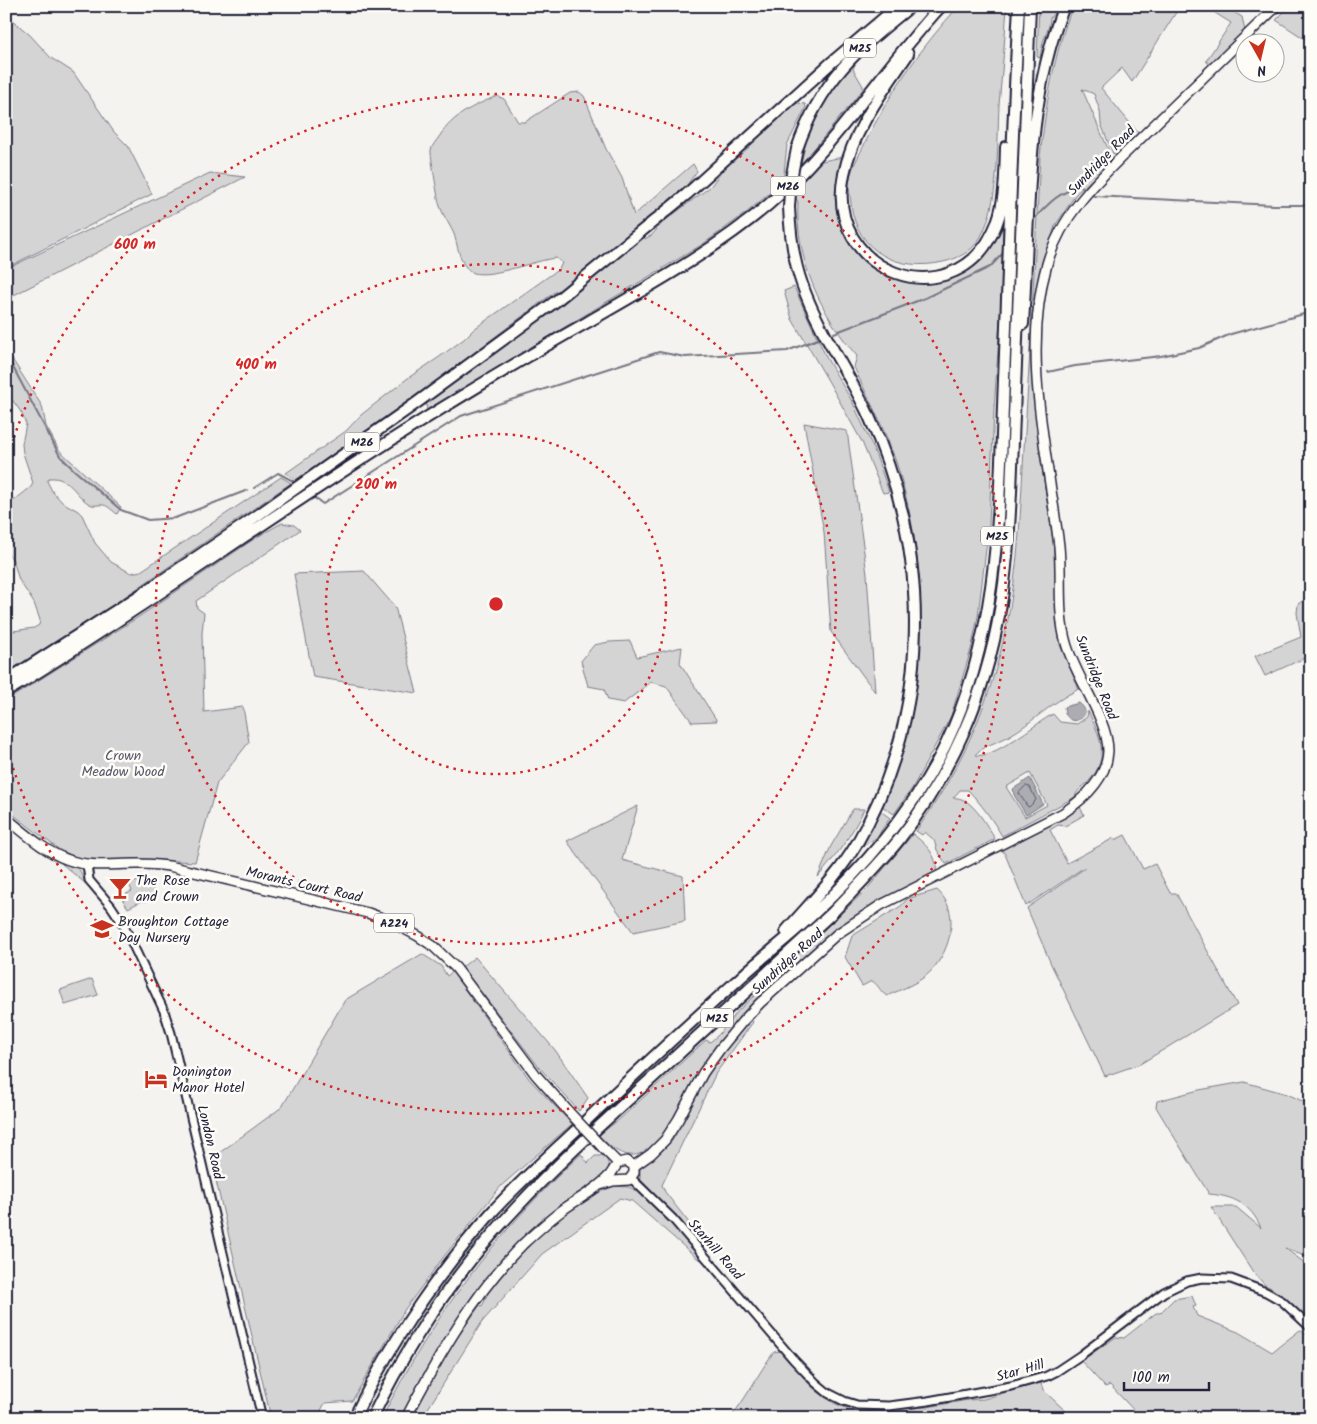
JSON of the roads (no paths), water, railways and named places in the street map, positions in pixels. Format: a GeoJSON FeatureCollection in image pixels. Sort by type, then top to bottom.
{"type":"FeatureCollection","features":[{"type":"Feature","properties":{"kind":"highway","name":"M26"},"geometry":{"type":"LineString","coordinates":[[6,681],[142,594],[257,516],[556,301],[687,194],[845,50],[898,6]]}},
{"type":"Feature","properties":{"kind":"highway","name":"M25"},"geometry":{"type":"LineString","coordinates":[[770,951],[836,874],[855,846],[868,822],[887,777],[901,732],[910,687],[915,642],[915,603],[908,536],[899,498],[877,434],[858,393],[815,313],[803,285],[792,248],[789,207],[791,179],[797,149],[812,112],[835,75],[865,43],[911,6]]}},
{"type":"Feature","properties":{"kind":"highway","name":"M25"},"geometry":{"type":"LineString","coordinates":[[354,1418],[386,1356],[415,1311],[451,1262],[494,1210],[624,1085],[770,951],[805,922],[854,874],[885,839],[908,808],[924,784],[946,744],[964,702],[978,659],[991,592],[998,524],[1019,6]]}},
{"type":"Feature","properties":{"kind":"highway","name":"M25"},"geometry":{"type":"LineString","coordinates":[[372,1418],[390,1382],[421,1330],[457,1278],[495,1230],[537,1185],[576,1148],[847,897],[899,840],[927,800],[950,762],[966,728],[993,647],[1006,564],[1030,6]]}},
{"type":"Feature","properties":{"kind":"highway","name":"M25"},"geometry":{"type":"LineString","coordinates":[[1013,432],[1020,379],[1035,131],[1046,65],[1064,6]]}},
{"type":"Feature","properties":{"kind":"highway","name":"M26"},"geometry":{"type":"LineString","coordinates":[[6,692],[110,626],[395,438],[515,364],[663,278],[732,232],[767,205],[807,167],[848,121],[906,47],[939,9]]}},
{"type":"Feature","properties":{"kind":"highway","name":"M25"},"geometry":{"type":"LineString","coordinates":[[939,9],[866,120],[854,143],[844,175],[842,201],[849,231],[867,256],[893,272],[908,277],[923,278],[946,274],[960,268],[973,259],[984,248],[992,235],[1003,198],[1010,103],[1017,46]]}},
{"type":"Feature","properties":{"kind":"main road","name":"Sundridge Road"},"geometry":{"type":"LineString","coordinates":[[634,1166],[651,1154],[665,1140],[703,1074],[742,1022],[837,934],[882,905],[1063,813],[1087,794],[1095,785],[1104,768],[1108,750],[1096,712],[1070,656],[1063,626],[1059,546],[1046,459],[1037,374],[1038,309],[1047,263],[1062,227],[1087,192],[1277,6]]}},
{"type":"Feature","properties":{"kind":"main road","name":"A224"},"geometry":{"type":"LineString","coordinates":[[6,818],[56,854],[70,861],[87,864]]}},
{"type":"Feature","properties":{"kind":"main road","name":"Morants Court Road"},"geometry":{"type":"LineString","coordinates":[[87,864],[169,866],[368,913],[404,927],[433,946],[456,968],[536,1075],[602,1147],[616,1166]]}},
{"type":"Feature","properties":{"kind":"main road"},"geometry":{"type":"LineString","coordinates":[[406,1418],[452,1337],[504,1265],[546,1223],[600,1185],[616,1166],[627,1160],[634,1166],[634,1173],[627,1179],[600,1185]]}},
{"type":"Feature","properties":{"kind":"main road"},"geometry":{"type":"LineString","coordinates":[[616,1166],[616,1175],[627,1179]]}},
{"type":"Feature","properties":{"kind":"street","name":"London Road"},"geometry":{"type":"LineString","coordinates":[[87,864],[89,880],[111,906],[123,924],[164,1011],[171,1033],[262,1418]]}},
{"type":"Feature","properties":{"kind":"street","name":"Starhill Road"},"geometry":{"type":"LineString","coordinates":[[627,1179],[673,1219],[777,1340]]}},
{"type":"Feature","properties":{"kind":"street","name":"Star Hill"},"geometry":{"type":"LineString","coordinates":[[777,1340],[816,1383],[828,1393],[857,1405],[873,1406],[928,1402],[970,1395],[1047,1376],[1081,1356],[1164,1292],[1187,1281],[1202,1278],[1231,1279],[1266,1292],[1282,1301],[1311,1328]]}},
{"type":"Feature","properties":{"kind":"water"},"geometry":{"type":"Polygon","coordinates":[[[1079,703],[1083,707],[1085,714],[1080,719],[1070,720],[1065,714],[1064,707],[1079,703]]]}},
{"type":"Feature","properties":{"kind":"water"},"geometry":{"type":"Polygon","coordinates":[[[1030,778],[1043,804],[1026,815],[1014,795],[1013,789],[1030,778]]]}},
{"type":"Feature","properties":{"kind":"waterway"},"geometry":{"type":"LineString","coordinates":[[1034,219],[1060,195],[1081,186],[1086,190]]}},
{"type":"Feature","properties":{"kind":"waterway"},"geometry":{"type":"LineString","coordinates":[[1092,194],[1094,196],[1274,205],[1311,205]]}},
{"type":"Feature","properties":{"kind":"waterway"},"geometry":{"type":"LineString","coordinates":[[834,333],[925,298],[990,267],[1004,252]]}},
{"type":"Feature","properties":{"kind":"waterway"},"geometry":{"type":"LineString","coordinates":[[1048,372],[1075,366],[1161,356],[1199,348],[1231,334],[1311,312]]}},
{"type":"Feature","properties":{"kind":"waterway"},"geometry":{"type":"LineString","coordinates":[[313,497],[323,504],[461,416],[659,352],[685,357],[787,351],[823,337]]}},
{"type":"Feature","properties":{"kind":"waterway"},"geometry":{"type":"LineString","coordinates":[[6,354],[60,456],[121,510],[148,520],[175,518],[248,490]]}},
{"type":"Feature","properties":{"kind":"waterway"},"geometry":{"type":"LineString","coordinates":[[254,488],[278,473],[293,481]]}},
{"type":"Feature","properties":{"kind":"place","name":"The Rose and Crown"},"geometry":{"type":"Point","coordinates":[120,888]}},
{"type":"Feature","properties":{"kind":"place","name":"Broughton Cottage Day Nursery"},"geometry":{"type":"Point","coordinates":[102,929]}},
{"type":"Feature","properties":{"kind":"place","name":"Donington Manor Hotel"},"geometry":{"type":"Point","coordinates":[156,1079]}},
{"type":"Feature","properties":{"kind":"park label","name":"Crown Meadow Wood"},"geometry":{"type":"Point","coordinates":[123,764]}}]}
